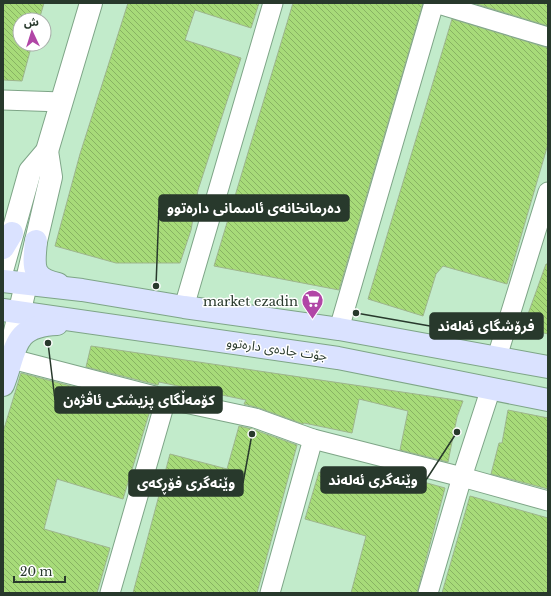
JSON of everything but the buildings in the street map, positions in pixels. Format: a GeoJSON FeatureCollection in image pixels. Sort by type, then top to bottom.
{"type":"FeatureCollection","features":[{"type":"Feature","properties":{"kind":"main road"},"geometry":{"type":"LineString","coordinates":[[36,242],[35,266],[36,271],[41,278],[45,281],[82,290]]}},
{"type":"Feature","properties":{"kind":"main road"},"geometry":{"type":"LineString","coordinates":[[3,281],[82,290],[184,307],[338,329],[548,367]]}},
{"type":"Feature","properties":{"kind":"main road","name":"جۆت جادەی دارەتوو"},"geometry":{"type":"LineString","coordinates":[[11,312],[338,358],[548,400]]}},
{"type":"Feature","properties":{"kind":"main road"},"geometry":{"type":"LineString","coordinates":[[3,385],[20,338],[34,327],[49,325],[107,325]]}},
{"type":"Feature","properties":{"kind":"street"},"geometry":{"type":"LineString","coordinates":[[3,267],[7,240],[30,171],[47,151],[91,3]]}},
{"type":"Feature","properties":{"kind":"street"},"geometry":{"type":"LineString","coordinates":[[184,307],[273,3]]}},
{"type":"Feature","properties":{"kind":"street"},"geometry":{"type":"LineString","coordinates":[[338,329],[434,3],[548,37]]}},
{"type":"Feature","properties":{"kind":"street"},"geometry":{"type":"LineString","coordinates":[[3,100],[62,102]]}},
{"type":"Feature","properties":{"kind":"street"},"geometry":{"type":"LineString","coordinates":[[3,381],[11,312],[26,283],[51,177],[47,151]]}},
{"type":"Feature","properties":{"kind":"street"},"geometry":{"type":"LineString","coordinates":[[497,357],[548,192]]}},
{"type":"Feature","properties":{"kind":"street"},"geometry":{"type":"LineString","coordinates":[[12,359],[166,399],[255,418],[313,439],[462,477],[548,501]]}},
{"type":"Feature","properties":{"kind":"street"},"geometry":{"type":"LineString","coordinates":[[428,593],[462,477],[491,388]]}},
{"type":"Feature","properties":{"kind":"street"},"geometry":{"type":"LineString","coordinates":[[110,593],[166,399]]}},
{"type":"Feature","properties":{"kind":"street"},"geometry":{"type":"LineString","coordinates":[[270,593],[313,439]]}},
{"type":"Feature","properties":{"kind":"place","name":"دەرمانخانەی ئاسمانی دارەتوو"},"geometry":{"type":"Point","coordinates":[156,286]}},
{"type":"Feature","properties":{"kind":"place","name":"فرۆشگای ئەلەند"},"geometry":{"type":"Point","coordinates":[356,313]}},
{"type":"Feature","properties":{"kind":"place","name":"market ezadin"},"geometry":{"type":"Point","coordinates":[313,320]}},
{"type":"Feature","properties":{"kind":"place","name":"کۆمەڵگای پزیشکی ئاڤژەن"},"geometry":{"type":"Point","coordinates":[48,343]}},
{"type":"Feature","properties":{"kind":"place","name":"وێنەگری ئەلەند"},"geometry":{"type":"Point","coordinates":[457,432]}},
{"type":"Feature","properties":{"kind":"place","name":"وێنەگری فۆڕکەی"},"geometry":{"type":"Point","coordinates":[252,434]}}]}
